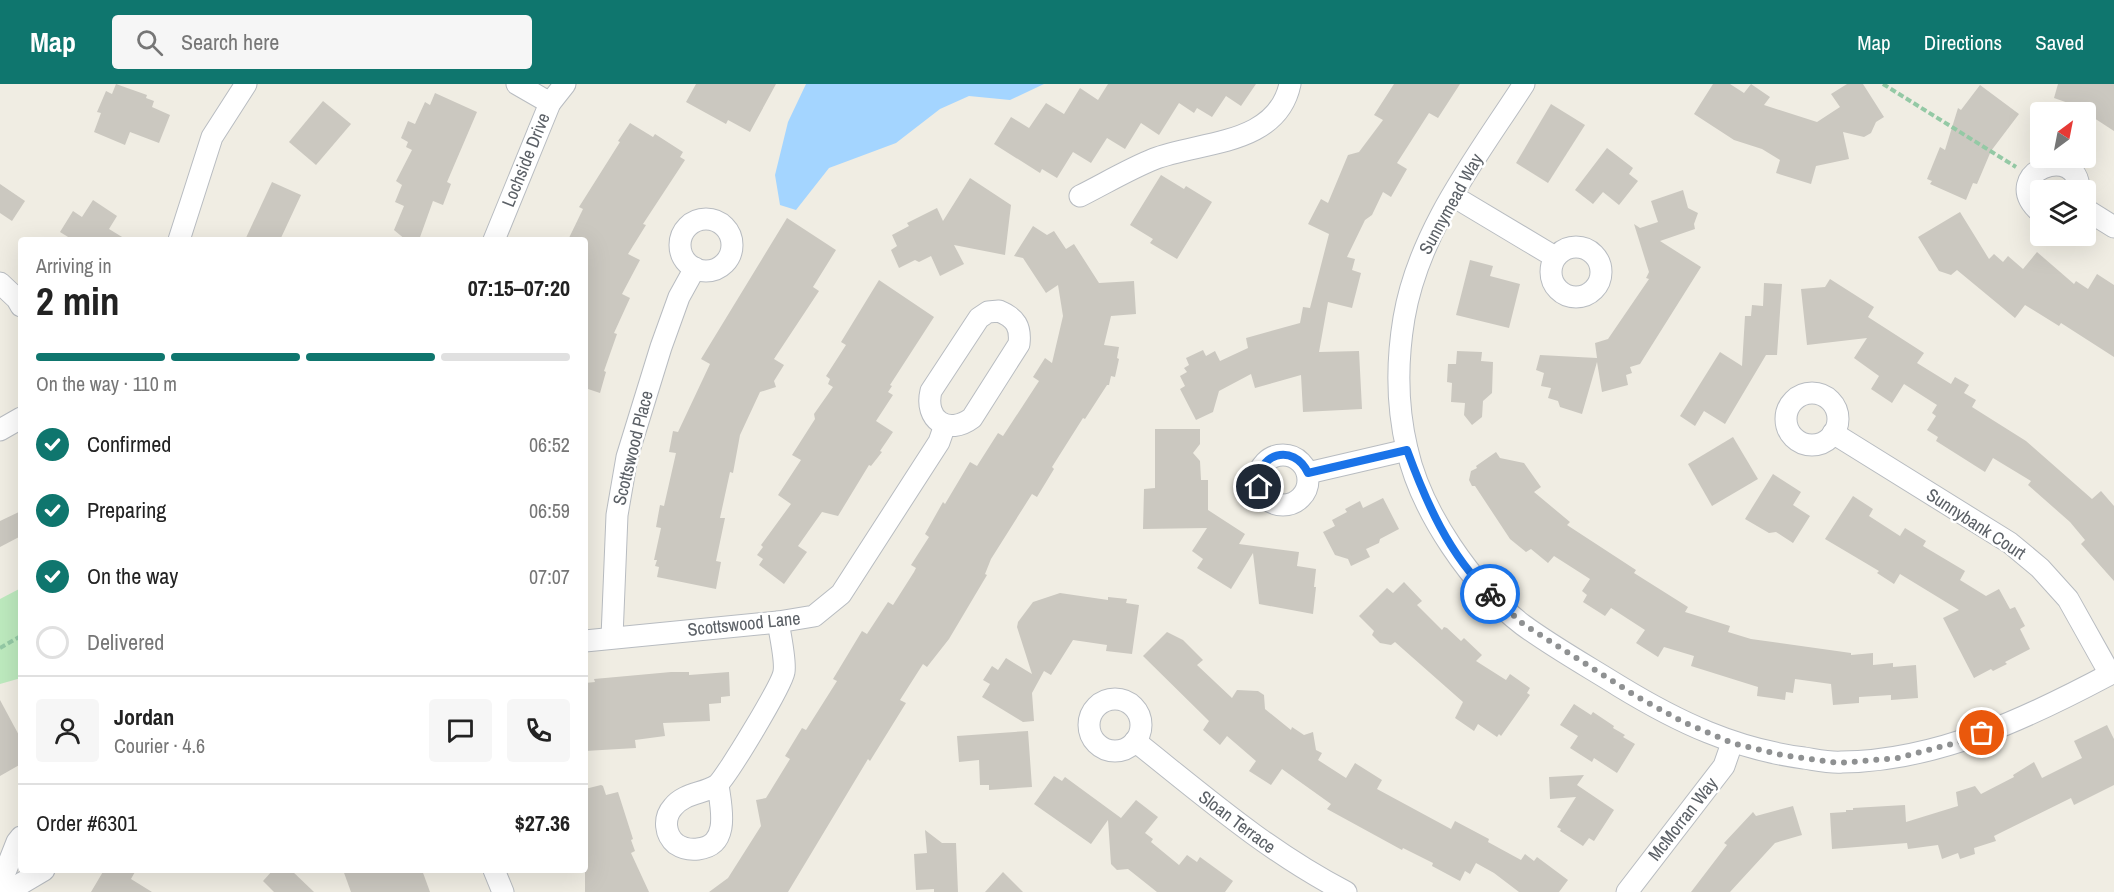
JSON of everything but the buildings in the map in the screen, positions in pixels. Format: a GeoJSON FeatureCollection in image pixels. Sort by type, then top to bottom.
{"type":"FeatureCollection","features":[{"type":"Feature","properties":{"kind":"street"},"geometry":{"type":"LineString","coordinates":[[180,237],[212,137],[246,84]]}},
{"type":"Feature","properties":{"kind":"street"},"geometry":{"type":"LineString","coordinates":[[517,84],[550,103]]}},
{"type":"Feature","properties":{"kind":"street","name":"Lochside Drive"},"geometry":{"type":"LineString","coordinates":[[495,237],[550,103],[565,84]]}},
{"type":"Feature","properties":{"kind":"street"},"geometry":{"type":"LineString","coordinates":[[1080,196],[1155,159],[1240,137],[1271,119],[1288,93],[1290,84]]}},
{"type":"Feature","properties":{"kind":"street","name":"Sunnymead Way"},"geometry":{"type":"LineString","coordinates":[[1524,84],[1430,235],[1414,276],[1404,318],[1400,358],[1400,396],[1407,450],[1427,503],[1452,547],[1483,588],[1523,624],[1650,705],[1732,743],[1782,755],[1839,763],[1898,758],[1963,741],[2039,709],[2112,673]]}},
{"type":"Feature","properties":{"kind":"street"},"geometry":{"type":"LineString","coordinates":[[2031,180],[2038,170],[2046,166],[2063,166],[2071,171],[2076,180]]}},
{"type":"Feature","properties":{"kind":"street"},"geometry":{"type":"LineString","coordinates":[[2030,184],[2028,192],[2030,200]]}},
{"type":"Feature","properties":{"kind":"street"},"geometry":{"type":"LineString","coordinates":[[1453,196],[1555,258]]}},
{"type":"Feature","properties":{"kind":"street"},"geometry":{"type":"LineString","coordinates":[[2096,216],[2114,227]]}},
{"type":"Feature","properties":{"kind":"street","name":"Scottswood Place"},"geometry":{"type":"LineString","coordinates":[[612,638],[617,515],[627,457],[661,347],[679,297],[695,268]]}},
{"type":"Feature","properties":{"kind":"street"},"geometry":{"type":"LineString","coordinates":[[0,283],[18,301]]}},
{"type":"Feature","properties":{"kind":"street"},"geometry":{"type":"LineString","coordinates":[[999,311],[1009,315],[1017,323],[1020,333],[1019,344],[972,417],[955,426],[945,425],[936,420],[930,411],[931,391],[979,318],[988,312],[999,311]]}},
{"type":"Feature","properties":{"kind":"street"},"geometry":{"type":"LineString","coordinates":[[0,430],[18,420]]}},
{"type":"Feature","properties":{"kind":"street","name":"Scottswood Lane"},"geometry":{"type":"LineString","coordinates":[[588,641],[778,622],[814,616],[841,594],[939,442],[945,425]]}},
{"type":"Feature","properties":{"kind":"street","name":"Sunnybank Court"},"geometry":{"type":"LineString","coordinates":[[1833,433],[2010,543],[2040,568],[2068,599],[2112,673]]}},
{"type":"Feature","properties":{"kind":"street"},"geometry":{"type":"LineString","coordinates":[[1308,473],[1407,450]]}},
{"type":"Feature","properties":{"kind":"street"},"geometry":{"type":"LineString","coordinates":[[718,785],[772,701],[784,671],[778,622]]}},
{"type":"Feature","properties":{"kind":"street","name":"Sloan Terrace"},"geometry":{"type":"LineString","coordinates":[[1135,741],[1247,831],[1283,856],[1346,892]]}},
{"type":"Feature","properties":{"kind":"street","name":"McMorran Way"},"geometry":{"type":"LineString","coordinates":[[1627,892],[1724,766],[1732,743]]}},
{"type":"Feature","properties":{"kind":"street"},"geometry":{"type":"LineString","coordinates":[[0,892],[2,880],[18,841]]}},
{"type":"Feature","properties":{"kind":"street"},"geometry":{"type":"LineString","coordinates":[[12,892],[17,886],[39,873]]}},
{"type":"Feature","properties":{"kind":"street"},"geometry":{"type":"LineString","coordinates":[[495,873],[503,892]]}},
{"type":"Feature","properties":{"kind":"path"},"geometry":{"type":"LineString","coordinates":[[1883,84],[2032,177]]}},
{"type":"Feature","properties":{"kind":"path"},"geometry":{"type":"LineString","coordinates":[[0,648],[18,638]]}},
{"type":"Feature","properties":{"kind":"green space"},"geometry":{"type":"Polygon","coordinates":[[[18,590],[18,679],[0,684],[0,599],[18,590]]]}},
{"type":"Feature","properties":{"kind":"water"},"geometry":{"type":"Polygon","coordinates":[[[806,84],[1044,84],[1010,100],[969,96],[940,109],[896,143],[829,168],[796,210],[780,205],[775,175],[788,122],[806,84]]]}},
{"type":"Feature","properties":{"kind":"way so far"},"geometry":{"type":"LineString","coordinates":[[1490,594],[1523,624],[1650,705],[1732,743],[1782,755],[1839,763],[1898,758],[1963,741],[1982,733]]}},
{"type":"Feature","properties":{"kind":"route"},"geometry":{"type":"LineString","coordinates":[[1259,487],[1259,471],[1269,459],[1276,456],[1292,456],[1305,466],[1308,473],[1407,450],[1427,503],[1452,547],[1490,594]]}}]}
